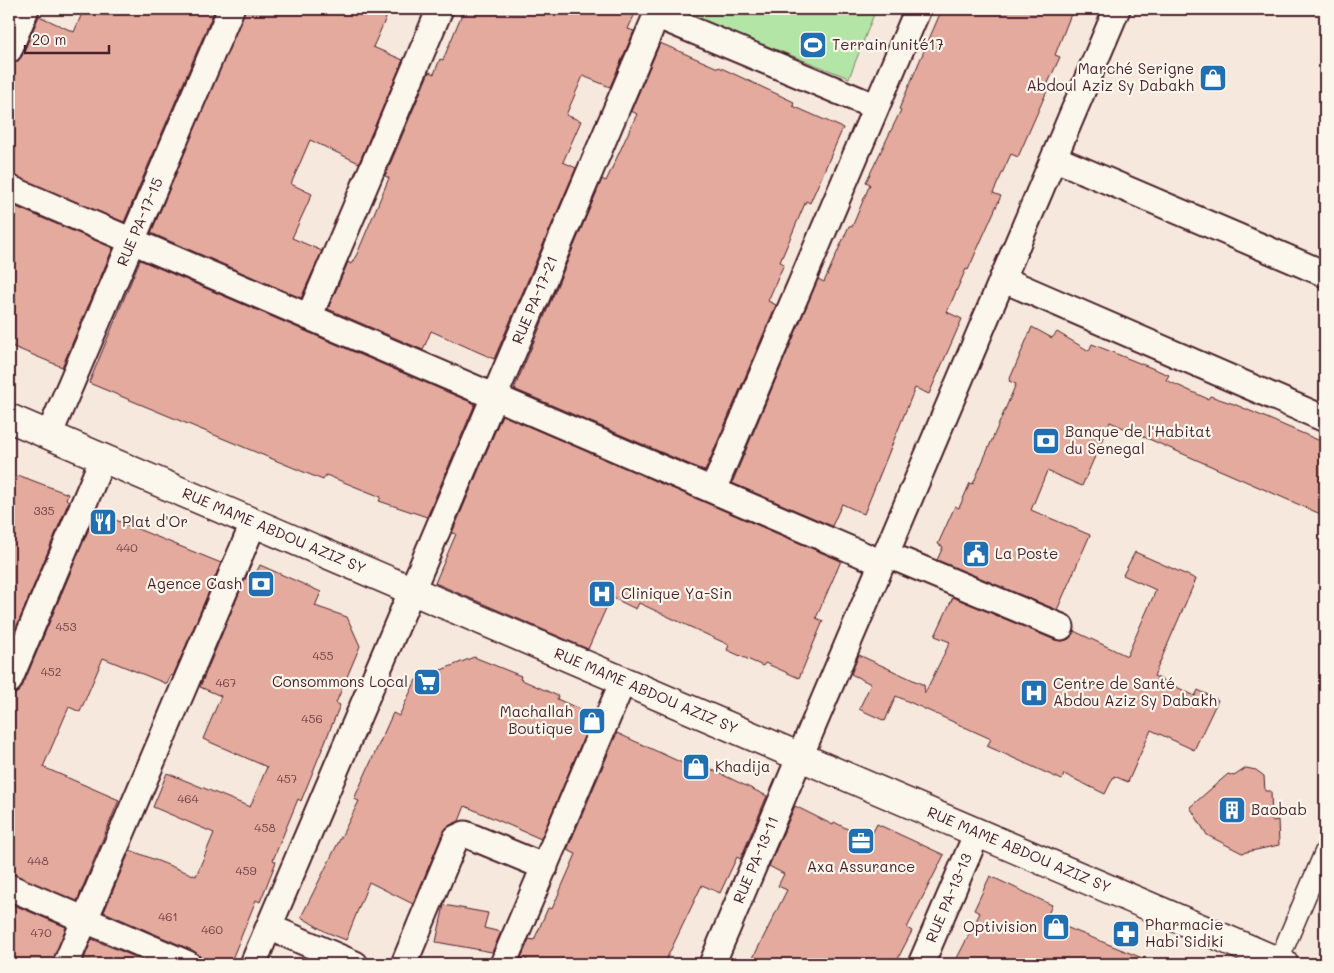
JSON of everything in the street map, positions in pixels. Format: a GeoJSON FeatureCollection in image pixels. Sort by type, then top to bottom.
{"type":"FeatureCollection","features":[{"type":"Feature","properties":{"kind":"street"},"geometry":{"type":"LineString","coordinates":[[9,50],[26,9]]}},
{"type":"Feature","properties":{"kind":"street","name":"RUE PA-17-15"},"geometry":{"type":"LineString","coordinates":[[49,435],[230,9]]}},
{"type":"Feature","properties":{"kind":"street"},"geometry":{"type":"LineString","coordinates":[[309,317],[440,9]]}},
{"type":"Feature","properties":{"kind":"street"},"geometry":{"type":"LineString","coordinates":[[714,490],[918,9]]}},
{"type":"Feature","properties":{"kind":"street","name":"RUE PA-13-11"},"geometry":{"type":"LineString","coordinates":[[712,964],[1117,9]]}},
{"type":"Feature","properties":{"kind":"street"},"geometry":{"type":"LineString","coordinates":[[658,12],[876,107]]}},
{"type":"Feature","properties":{"kind":"street","name":"RUE PA-17-21"},"geometry":{"type":"LineString","coordinates":[[253,964],[658,12]]}},
{"type":"Feature","properties":{"kind":"street"},"geometry":{"type":"LineString","coordinates":[[1054,158],[1325,274]]}},
{"type":"Feature","properties":{"kind":"street"},"geometry":{"type":"LineString","coordinates":[[9,188],[714,490],[1060,627]]}},
{"type":"Feature","properties":{"kind":"street"},"geometry":{"type":"LineString","coordinates":[[1002,280],[1325,419]]}},
{"type":"Feature","properties":{"kind":"street","name":"RUE MAME ABDOU AZIZ SY"},"geometry":{"type":"LineString","coordinates":[[9,418],[1281,963]]}},
{"type":"Feature","properties":{"kind":"street"},"geometry":{"type":"LineString","coordinates":[[9,680],[103,458]]}},
{"type":"Feature","properties":{"kind":"street"},"geometry":{"type":"LineString","coordinates":[[66,964],[254,522]]}},
{"type":"Feature","properties":{"kind":"street"},"geometry":{"type":"LineString","coordinates":[[503,964],[623,681]]}},
{"type":"Feature","properties":{"kind":"street","name":"RUE PA-13-13"},"geometry":{"type":"LineString","coordinates":[[921,964],[977,833]]}},
{"type":"Feature","properties":{"kind":"street"},"geometry":{"type":"LineString","coordinates":[[404,964],[456,838],[460,835],[465,834],[545,867]]}},
{"type":"Feature","properties":{"kind":"street"},"geometry":{"type":"LineString","coordinates":[[1281,963],[1325,851]]}},
{"type":"Feature","properties":{"kind":"street"},"geometry":{"type":"LineString","coordinates":[[9,887],[188,964]]}},
{"type":"Feature","properties":{"kind":"street"},"geometry":{"type":"LineString","coordinates":[[269,927],[354,964]]}},
{"type":"Feature","properties":{"kind":"green space","name":"Terrain unité17"},"geometry":{"type":"Polygon","coordinates":[[[681,9],[876,9],[849,78],[680,12],[681,9]]]}},
{"type":"Feature","properties":{"kind":"building"},"geometry":{"type":"Polygon","coordinates":[[[84,9],[215,9],[124,222],[9,174],[9,64],[17,62],[22,56],[39,16],[74,32],[84,9]]]}},
{"type":"Feature","properties":{"kind":"building"},"geometry":{"type":"Polygon","coordinates":[[[245,9],[390,9],[373,47],[403,60],[359,163],[310,140],[291,184],[312,194],[292,238],[322,251],[301,298],[151,233],[245,9]]]}},
{"type":"Feature","properties":{"kind":"building"},"geometry":{"type":"Polygon","coordinates":[[[464,9],[637,9],[628,29],[634,31],[610,87],[583,76],[566,115],[581,121],[563,162],[576,168],[494,359],[431,331],[423,350],[328,309],[348,262],[351,264],[357,254],[389,178],[385,176],[429,72],[434,74],[440,59],[443,60],[464,9]]]}},
{"type":"Feature","properties":{"kind":"building"},"geometry":{"type":"Polygon","coordinates":[[[942,9],[1073,9],[1055,55],[1060,57],[1048,83],[1050,84],[1018,157],[1011,154],[993,193],[1001,196],[947,312],[962,319],[929,394],[915,388],[864,514],[842,504],[832,526],[732,483],[818,279],[824,282],[849,226],[852,227],[870,184],[866,182],[901,110],[899,109],[942,9]]]}},
{"type":"Feature","properties":{"kind":"building"},"geometry":{"type":"Polygon","coordinates":[[[660,43],[719,67],[794,102],[793,106],[843,128],[810,203],[806,201],[780,262],[784,264],[768,301],[776,305],[705,471],[514,389],[602,179],[606,181],[637,114],[631,111],[660,43]]]}},
{"type":"Feature","properties":{"kind":"building"},"geometry":{"type":"Polygon","coordinates":[[[9,204],[113,248],[62,367],[9,345],[9,204]]]}},
{"type":"Feature","properties":{"kind":"building"},"geometry":{"type":"Polygon","coordinates":[[[140,260],[475,404],[427,517],[379,501],[381,497],[326,475],[323,480],[89,383],[140,260]]]}},
{"type":"Feature","properties":{"kind":"building"},"geometry":{"type":"Polygon","coordinates":[[[1032,327],[1052,338],[1057,332],[1089,351],[1092,344],[1169,375],[1166,380],[1208,399],[1210,396],[1234,404],[1325,443],[1325,516],[1110,422],[1082,486],[1047,471],[1031,510],[1090,535],[1057,610],[937,560],[943,547],[938,544],[955,506],[959,508],[970,483],[973,484],[1016,384],[1009,381],[1032,327]]]}},
{"type":"Feature","properties":{"kind":"building"},"geometry":{"type":"Polygon","coordinates":[[[502,415],[841,561],[816,618],[823,621],[799,678],[765,663],[763,666],[727,650],[729,645],[639,603],[636,609],[611,597],[588,649],[435,583],[456,534],[452,533],[502,415]]]}},
{"type":"Feature","properties":{"kind":"building"},"geometry":{"type":"Polygon","coordinates":[[[18,475],[68,494],[66,499],[69,501],[9,645],[9,498],[18,475]]]}},
{"type":"Feature","properties":{"kind":"building"},"geometry":{"type":"Polygon","coordinates":[[[96,512],[221,563],[173,676],[171,675],[167,684],[103,658],[80,712],[69,707],[43,767],[119,800],[77,901],[9,873],[9,695],[17,693],[22,687],[96,512]]]}},
{"type":"Feature","properties":{"kind":"building","name":"Centre de Santé Abdou Aziz Sy Dabakh"},"geometry":{"type":"Polygon","coordinates":[[[1135,552],[1196,579],[1154,676],[1195,696],[1198,690],[1218,700],[1194,750],[1151,730],[1128,782],[1114,776],[1105,794],[1064,774],[1062,780],[987,746],[991,739],[896,696],[885,721],[859,709],[871,684],[851,674],[859,655],[924,685],[925,693],[950,642],[935,636],[953,597],[1055,640],[1069,639],[1074,631],[1127,656],[1156,590],[1123,575],[1135,552]]]}},
{"type":"Feature","properties":{"kind":"building"},"geometry":{"type":"Polygon","coordinates":[[[260,565],[321,592],[315,606],[347,617],[360,646],[336,703],[340,705],[301,801],[298,799],[273,860],[276,862],[260,902],[256,900],[230,964],[202,964],[200,956],[194,951],[104,912],[130,850],[196,876],[214,833],[153,807],[167,773],[250,807],[267,767],[203,739],[221,696],[200,687],[247,574],[254,577],[260,565]]]}},
{"type":"Feature","properties":{"kind":"building"},"geometry":{"type":"Polygon","coordinates":[[[474,657],[521,676],[520,679],[558,696],[557,699],[593,715],[541,839],[465,806],[459,821],[450,825],[443,833],[413,904],[369,882],[346,940],[326,932],[301,917],[359,801],[354,799],[393,713],[399,716],[416,680],[474,657]]]}},
{"type":"Feature","properties":{"kind":"building"},"geometry":{"type":"Polygon","coordinates":[[[617,733],[691,767],[694,761],[767,796],[743,853],[740,859],[737,857],[720,893],[702,885],[664,964],[525,964],[527,959],[521,958],[529,939],[534,940],[548,908],[552,909],[576,854],[567,850],[617,733]]]}},
{"type":"Feature","properties":{"kind":"building","name":"Baobab"},"geometry":{"type":"Polygon","coordinates":[[[1246,768],[1256,770],[1264,776],[1265,791],[1271,791],[1272,821],[1278,820],[1279,845],[1242,853],[1207,835],[1190,807],[1228,774],[1234,776],[1246,768]]]}},
{"type":"Feature","properties":{"kind":"building"},"geometry":{"type":"Polygon","coordinates":[[[795,806],[833,825],[834,822],[869,840],[877,824],[944,855],[907,928],[912,931],[895,964],[750,964],[787,890],[778,886],[784,874],[769,866],[795,806]]]}},
{"type":"Feature","properties":{"kind":"building"},"geometry":{"type":"Polygon","coordinates":[[[990,876],[1052,905],[1046,919],[1157,964],[954,964],[980,913],[974,910],[990,876]]]}},
{"type":"Feature","properties":{"kind":"building"},"geometry":{"type":"Polygon","coordinates":[[[9,903],[66,927],[52,964],[9,964],[9,903]]]}},
{"type":"Feature","properties":{"kind":"building"},"geometry":{"type":"Polygon","coordinates":[[[444,905],[488,913],[484,928],[501,932],[492,952],[436,942],[444,905]]]}},
{"type":"Feature","properties":{"kind":"building"},"geometry":{"type":"Polygon","coordinates":[[[92,939],[152,964],[82,964],[92,939]]]}},
{"type":"Feature","properties":{"kind":"place","name":"Terrain unité17"},"geometry":{"type":"Point","coordinates":[813,45]}},
{"type":"Feature","properties":{"kind":"place","name":"Marché Serigne Abdoul Aziz Sy Dabakh"},"geometry":{"type":"Point","coordinates":[1213,78]}},
{"type":"Feature","properties":{"kind":"place","name":"Banque de l'Habitat du Senegal"},"geometry":{"type":"Point","coordinates":[1046,441]}},
{"type":"Feature","properties":{"kind":"place","name":"Plat d'Or"},"geometry":{"type":"Point","coordinates":[103,522]}},
{"type":"Feature","properties":{"kind":"place","name":"La Poste"},"geometry":{"type":"Point","coordinates":[976,554]}},
{"type":"Feature","properties":{"kind":"place","name":"Agence Cash"},"geometry":{"type":"Point","coordinates":[261,584]}},
{"type":"Feature","properties":{"kind":"place","name":"Clinique Ya-Sin"},"geometry":{"type":"Point","coordinates":[602,594]}},
{"type":"Feature","properties":{"kind":"place","name":"Consommons Local"},"geometry":{"type":"Point","coordinates":[427,682]}},
{"type":"Feature","properties":{"kind":"place","name":"Centre de Santé Abdou Aziz Sy Dabakh"},"geometry":{"type":"Point","coordinates":[1034,693]}},
{"type":"Feature","properties":{"kind":"place","name":"Machallah Boutique"},"geometry":{"type":"Point","coordinates":[592,721]}},
{"type":"Feature","properties":{"kind":"place","name":"Khadija"},"geometry":{"type":"Point","coordinates":[696,767]}},
{"type":"Feature","properties":{"kind":"place","name":"Baobab"},"geometry":{"type":"Point","coordinates":[1232,810]}},
{"type":"Feature","properties":{"kind":"place","name":"Axa Assurance"},"geometry":{"type":"Point","coordinates":[861,841]}},
{"type":"Feature","properties":{"kind":"place","name":"Optivision"},"geometry":{"type":"Point","coordinates":[1056,927]}},
{"type":"Feature","properties":{"kind":"place","name":"Pharmacie Habi Sidiki"},"geometry":{"type":"Point","coordinates":[1126,934]}}]}
